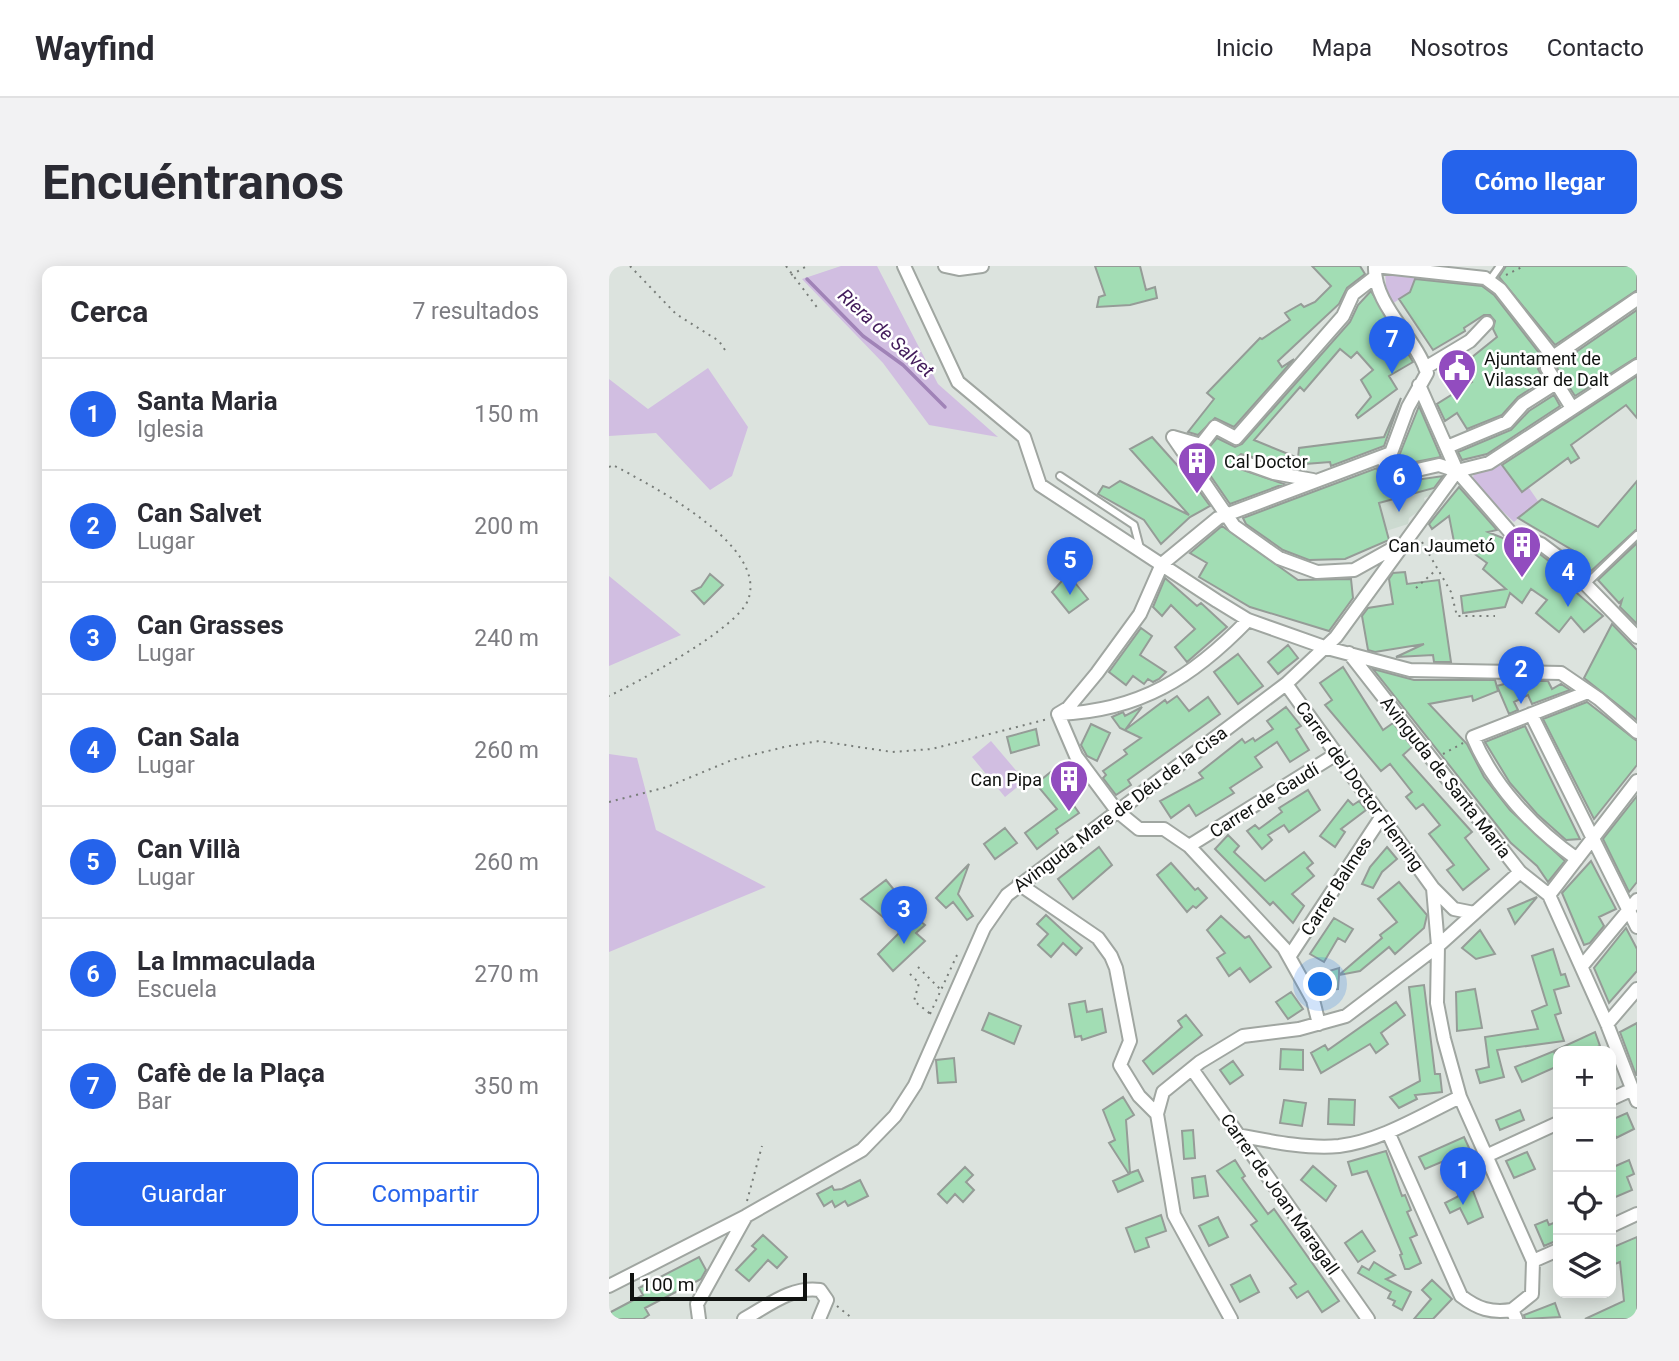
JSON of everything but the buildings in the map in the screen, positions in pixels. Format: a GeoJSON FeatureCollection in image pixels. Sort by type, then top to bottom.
{"type":"FeatureCollection","features":[{"type":"Feature","properties":{"kind":"street"},"geometry":{"type":"LineString","coordinates":[[904,266],[958,382],[1024,437],[1040,485],[1248,620],[1327,648],[1410,670],[1561,673],[1637,732]]}},
{"type":"Feature","properties":{"kind":"street"},"geometry":{"type":"LineString","coordinates":[[945,266],[959,269],[982,266]]}},
{"type":"Feature","properties":{"kind":"street"},"geometry":{"type":"LineString","coordinates":[[1375,269],[1454,273],[1491,281],[1553,357]]}},
{"type":"Feature","properties":{"kind":"street"},"geometry":{"type":"LineString","coordinates":[[1058,714],[1068,708],[1097,673],[1140,614],[1162,564],[1225,515],[1391,453],[1408,407],[1421,389],[1427,373],[1391,310],[1375,269]]}},
{"type":"Feature","properties":{"kind":"street"},"geometry":{"type":"LineString","coordinates":[[1375,269],[1353,293],[1343,316],[1236,438],[1215,427],[1201,445],[1173,437],[1234,526],[1279,558],[1317,572],[1354,570],[1377,560],[1406,540]]}},
{"type":"Feature","properties":{"kind":"street"},"geometry":{"type":"LineString","coordinates":[[1572,408],[1548,368],[1553,357],[1637,299]]}},
{"type":"Feature","properties":{"kind":"street"},"geometry":{"type":"LineString","coordinates":[[1423,363],[1470,341],[1487,323]]}},
{"type":"Feature","properties":{"kind":"street"},"geometry":{"type":"LineString","coordinates":[[1383,456],[1387,474],[1391,476],[1439,465],[1457,471],[1489,463],[1637,366]]}},
{"type":"Feature","properties":{"kind":"street"},"geometry":{"type":"LineString","coordinates":[[1447,447],[1507,422],[1523,404],[1556,383]]}},
{"type":"Feature","properties":{"kind":"street"},"geometry":{"type":"LineString","coordinates":[[1421,389],[1457,471],[1510,532],[1541,544],[1561,559],[1585,585],[1635,630]]}},
{"type":"Feature","properties":{"kind":"street"},"geometry":{"type":"LineString","coordinates":[[1243,462],[1273,473],[1318,481]]}},
{"type":"Feature","properties":{"kind":"street","name":"Avinguda Mare de Déu de la Cisa"},"geometry":{"type":"LineString","coordinates":[[609,1286],[746,1216],[862,1150],[895,1116],[915,1085],[984,928],[1007,895],[1286,684],[1327,648],[1457,471]]}},
{"type":"Feature","properties":{"kind":"street"},"geometry":{"type":"LineString","coordinates":[[1058,714],[1080,713],[1147,698],[1181,679],[1213,656],[1248,620]]}},
{"type":"Feature","properties":{"kind":"street","name":"Avinguda de Santa Maria"},"geometry":{"type":"LineString","coordinates":[[1349,653],[1520,872],[1549,895]]}},
{"type":"Feature","properties":{"kind":"street","name":"Carrer del Doctor Fleming"},"geometry":{"type":"LineString","coordinates":[[1286,684],[1433,888],[1454,909],[1474,913]]}},
{"type":"Feature","properties":{"kind":"street"},"geometry":{"type":"LineString","coordinates":[[1577,859],[1508,794],[1482,757],[1473,737],[1588,692]]}},
{"type":"Feature","properties":{"kind":"street"},"geometry":{"type":"LineString","coordinates":[[1058,714],[1076,757],[1117,811],[1139,829],[1164,829],[1189,846],[1289,957],[1313,1000],[1319,1024]]}},
{"type":"Feature","properties":{"kind":"street"},"geometry":{"type":"LineString","coordinates":[[1531,714],[1593,838],[1633,905],[1637,927]]}},
{"type":"Feature","properties":{"kind":"street","name":"Carrer de Gaudí"},"geometry":{"type":"LineString","coordinates":[[1189,846],[1338,753]]}},
{"type":"Feature","properties":{"kind":"street"},"geometry":{"type":"LineString","coordinates":[[1616,1098],[1635,1095],[1607,1024],[1549,895],[1637,781]]}},
{"type":"Feature","properties":{"kind":"street","name":"Carrer Balmes"},"geometry":{"type":"LineString","coordinates":[[1289,957],[1383,816]]}},
{"type":"Feature","properties":{"kind":"street"},"geometry":{"type":"LineString","coordinates":[[1231,1319],[1174,1215],[1157,1114],[1163,1092],[1192,1069],[1243,1036],[1319,1024],[1346,1016],[1438,946],[1520,872]]}},
{"type":"Feature","properties":{"kind":"street"},"geometry":{"type":"LineString","coordinates":[[1019,884],[1098,939],[1111,956],[1116,968],[1129,1041],[1120,1066],[1139,1096],[1157,1114]]}},
{"type":"Feature","properties":{"kind":"street","name":"Carrer del Doctor Fleming"},"geometry":{"type":"LineString","coordinates":[[1433,888],[1438,946]]}},
{"type":"Feature","properties":{"kind":"street"},"geometry":{"type":"LineString","coordinates":[[1582,966],[1633,905]]}},
{"type":"Feature","properties":{"kind":"street"},"geometry":{"type":"LineString","coordinates":[[1388,1132],[1461,1296],[1474,1306],[1488,1311],[1514,1314],[1532,1294],[1533,1261],[1460,1097],[1437,1003],[1438,946]]}},
{"type":"Feature","properties":{"kind":"street"},"geometry":{"type":"LineString","coordinates":[[1607,1024],[1637,989]]}},
{"type":"Feature","properties":{"kind":"street","name":"Carrer de Joan Maragall"},"geometry":{"type":"LineString","coordinates":[[1192,1069],[1368,1319]]}},
{"type":"Feature","properties":{"kind":"street"},"geometry":{"type":"LineString","coordinates":[[1237,1135],[1270,1141],[1339,1146],[1388,1132],[1460,1097]]}},
{"type":"Feature","properties":{"kind":"street"},"geometry":{"type":"LineString","coordinates":[[1486,1156],[1553,1125]]}},
{"type":"Feature","properties":{"kind":"street"},"geometry":{"type":"LineString","coordinates":[[1616,1224],[1637,1214]]}},
{"type":"Feature","properties":{"kind":"street"},"geometry":{"type":"LineString","coordinates":[[699,1319],[697,1304],[746,1216]]}},
{"type":"Feature","properties":{"kind":"street"},"geometry":{"type":"LineString","coordinates":[[1533,1261],[1553,1252]]}},
{"type":"Feature","properties":{"kind":"street"},"geometry":{"type":"LineString","coordinates":[[744,1319],[792,1292],[807,1288],[820,1290],[827,1300],[819,1319]]}},
{"type":"Feature","properties":{"kind":"lane"},"geometry":{"type":"LineString","coordinates":[[1491,281],[1500,266]]}},
{"type":"Feature","properties":{"kind":"lane"},"geometry":{"type":"LineString","coordinates":[[1060,476],[1134,525],[1140,550]]}},
{"type":"Feature","properties":{"kind":"lane"},"geometry":{"type":"LineString","coordinates":[[1585,585],[1637,535]]}},
{"type":"Feature","properties":{"kind":"path"},"geometry":{"type":"LineString","coordinates":[[630,266],[676,314],[719,341],[727,353]]}},
{"type":"Feature","properties":{"kind":"path"},"geometry":{"type":"LineString","coordinates":[[786,266],[790,275],[819,310]]}},
{"type":"Feature","properties":{"kind":"path"},"geometry":{"type":"LineString","coordinates":[[790,275],[807,266]]}},
{"type":"Feature","properties":{"kind":"path"},"geometry":{"type":"LineString","coordinates":[[1491,281],[1524,266]]}},
{"type":"Feature","properties":{"kind":"path"},"geometry":{"type":"LineString","coordinates":[[609,467],[613,465],[673,496],[711,524],[741,561],[749,580],[748,601],[730,620],[660,671],[609,696]]}},
{"type":"Feature","properties":{"kind":"path"},"geometry":{"type":"LineString","coordinates":[[1414,529],[1451,592],[1457,616],[1495,616]]}},
{"type":"Feature","properties":{"kind":"path"},"geometry":{"type":"LineString","coordinates":[[1416,588],[1437,569]]}},
{"type":"Feature","properties":{"kind":"path"},"geometry":{"type":"LineString","coordinates":[[609,802],[667,787],[732,760],[784,747],[819,741],[892,752],[932,749],[1058,714]]}},
{"type":"Feature","properties":{"kind":"path"},"geometry":{"type":"LineString","coordinates":[[1433,760],[1473,737]]}},
{"type":"Feature","properties":{"kind":"path"},"geometry":{"type":"LineString","coordinates":[[930,1015],[957,955]]}},
{"type":"Feature","properties":{"kind":"path"},"geometry":{"type":"LineString","coordinates":[[918,967],[941,990]]}},
{"type":"Feature","properties":{"kind":"path"},"geometry":{"type":"LineString","coordinates":[[910,974],[919,984],[914,1000],[930,1015],[944,1019]]}},
{"type":"Feature","properties":{"kind":"path"},"geometry":{"type":"LineString","coordinates":[[746,1216],[748,1192],[762,1146]]}},
{"type":"Feature","properties":{"kind":"path"},"geometry":{"type":"LineString","coordinates":[[827,1300],[853,1319]]}},
{"type":"Feature","properties":{"kind":"shaded area"},"geometry":{"type":"Polygon","coordinates":[[[841,266],[877,266],[938,384],[998,437],[929,425],[883,363],[802,279],[841,266]]]}},
{"type":"Feature","properties":{"kind":"shaded area"},"geometry":{"type":"Polygon","coordinates":[[[1385,270],[1439,279],[1429,284],[1422,279],[1415,280],[1410,292],[1392,304],[1386,287],[1385,270]]]}},
{"type":"Feature","properties":{"kind":"shaded area"},"geometry":{"type":"Polygon","coordinates":[[[708,368],[748,427],[732,476],[710,490],[656,433],[609,436],[609,379],[648,409],[708,368]]]}},
{"type":"Feature","properties":{"kind":"shaded area"},"geometry":{"type":"Polygon","coordinates":[[[1499,462],[1522,492],[1529,488],[1538,501],[1514,522],[1472,482],[1474,473],[1497,466],[1499,462]]]}},
{"type":"Feature","properties":{"kind":"shaded area"},"geometry":{"type":"Polygon","coordinates":[[[1436,488],[1438,493],[1424,498],[1426,506],[1409,518],[1408,524],[1386,531],[1379,503],[1436,488]]]}},
{"type":"Feature","properties":{"kind":"shaded area"},"geometry":{"type":"Polygon","coordinates":[[[609,576],[681,635],[609,666],[609,576]]]}},
{"type":"Feature","properties":{"kind":"shaded area"},"geometry":{"type":"Polygon","coordinates":[[[991,741],[1025,781],[1005,797],[972,757],[991,741]]]}},
{"type":"Feature","properties":{"kind":"shaded area"},"geometry":{"type":"Polygon","coordinates":[[[609,754],[637,758],[656,830],[766,887],[609,952],[609,754]]]}},
{"type":"Feature","properties":{"kind":"waterway","name":"Riera de Salvet"},"geometry":{"type":"LineString","coordinates":[[807,279],[863,336],[903,365],[945,407]]}},
{"type":"Feature","properties":{"kind":"place","name":"Cafè de la Plaça"},"geometry":{"type":"Point","coordinates":[1392,374]}},
{"type":"Feature","properties":{"kind":"place","name":"Ajuntament de Vilassar de Dalt"},"geometry":{"type":"Point","coordinates":[1457,402]}},
{"type":"Feature","properties":{"kind":"place","name":"Cal Doctor"},"geometry":{"type":"Point","coordinates":[1197,495]}},
{"type":"Feature","properties":{"kind":"place","name":"La Immaculada"},"geometry":{"type":"Point","coordinates":[1399,512]}},
{"type":"Feature","properties":{"kind":"place","name":"Can Jaumetó"},"geometry":{"type":"Point","coordinates":[1522,579]}},
{"type":"Feature","properties":{"kind":"place","name":"Can Villà"},"geometry":{"type":"Point","coordinates":[1070,595]}},
{"type":"Feature","properties":{"kind":"place","name":"Can Sala"},"geometry":{"type":"Point","coordinates":[1568,607]}},
{"type":"Feature","properties":{"kind":"place","name":"Can Salvet"},"geometry":{"type":"Point","coordinates":[1521,704]}},
{"type":"Feature","properties":{"kind":"place","name":"Can Pipa"},"geometry":{"type":"Point","coordinates":[1069,813]}},
{"type":"Feature","properties":{"kind":"place","name":"Can Grasses"},"geometry":{"type":"Point","coordinates":[904,944]}},
{"type":"Feature","properties":{"kind":"place","name":"Santa Maria"},"geometry":{"type":"Point","coordinates":[1463,1205]}}]}
